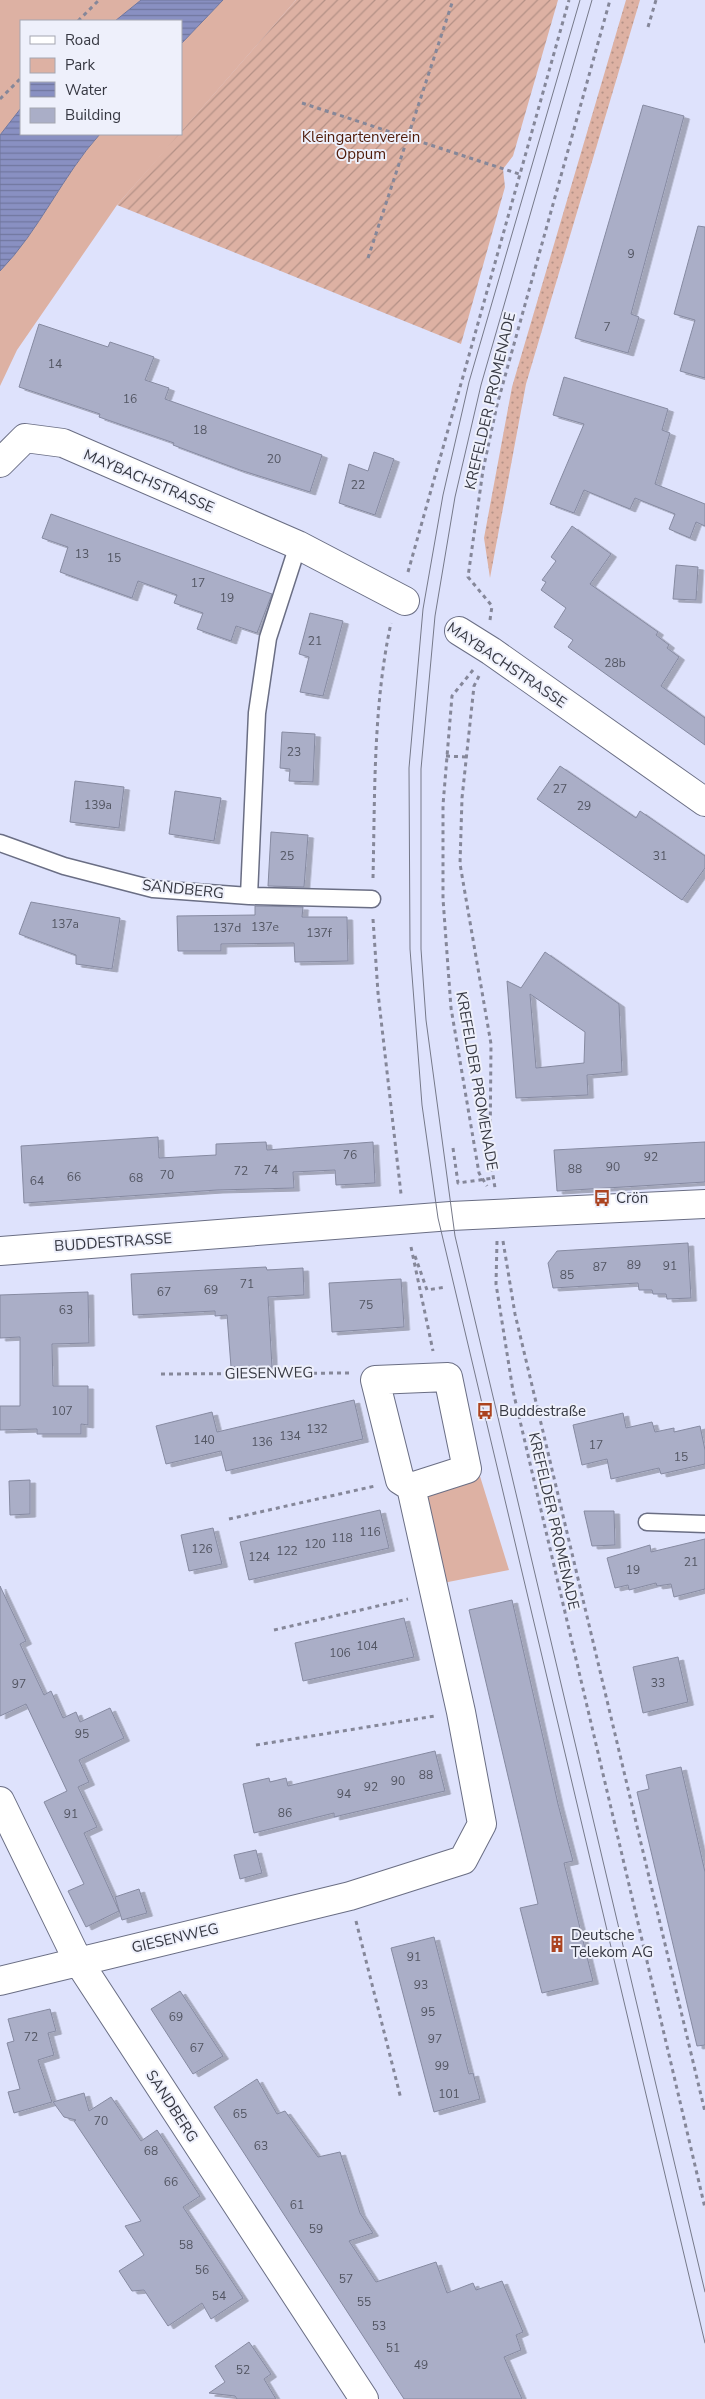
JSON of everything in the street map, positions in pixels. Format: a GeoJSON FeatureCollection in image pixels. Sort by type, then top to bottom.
{"type":"FeatureCollection","features":[{"type":"Feature","properties":{"kind":"street","name":"MAYBACHSTRASSE"},"geometry":{"type":"LineString","coordinates":[[0,463],[25,438],[63,443],[298,545],[401,599]]}},
{"type":"Feature","properties":{"kind":"street","name":"MAYBACHSTRASSE"},"geometry":{"type":"LineString","coordinates":[[459,630],[705,802]]}},
{"type":"Feature","properties":{"kind":"street"},"geometry":{"type":"LineString","coordinates":[[496,1214],[705,1204]]}},
{"type":"Feature","properties":{"kind":"street","name":"BUDDESTRASSE"},"geometry":{"type":"LineString","coordinates":[[0,1251],[496,1214]]}},
{"type":"Feature","properties":{"kind":"street"},"geometry":{"type":"LineString","coordinates":[[375,1380],[448,1377],[467,1469],[406,1484]]}},
{"type":"Feature","properties":{"kind":"street","name":"GIESENWEG"},"geometry":{"type":"LineString","coordinates":[[0,1981],[350,1896],[463,1860],[482,1824],[461,1712],[433,1594],[406,1484],[375,1380]]}},
{"type":"Feature","properties":{"kind":"street","name":"SANDBERG"},"geometry":{"type":"LineString","coordinates":[[0,1800],[78,1961],[364,2399]]}},
{"type":"Feature","properties":{"kind":"lane"},"geometry":{"type":"LineString","coordinates":[[249,896],[257,713],[268,638],[298,545]]}},
{"type":"Feature","properties":{"kind":"lane","name":"SANDBERG"},"geometry":{"type":"LineString","coordinates":[[0,842],[64,866],[153,889],[249,896],[372,899]]}},
{"type":"Feature","properties":{"kind":"lane"},"geometry":{"type":"LineString","coordinates":[[647,1522],[705,1524]]}},
{"type":"Feature","properties":{"kind":"path"},"geometry":{"type":"LineString","coordinates":[[79,20],[99,0]]}},
{"type":"Feature","properties":{"kind":"path"},"geometry":{"type":"LineString","coordinates":[[368,258],[453,0]]}},
{"type":"Feature","properties":{"kind":"path"},"geometry":{"type":"LineString","coordinates":[[405,1221],[378,993],[372,899],[377,750],[384,655],[412,562],[569,0]]}},
{"type":"Feature","properties":{"kind":"path","name":"KREFELDER PROMENADE"},"geometry":{"type":"LineString","coordinates":[[610,0],[514,341],[482,470],[468,577],[492,606],[488,649],[474,670],[452,696],[443,806],[443,899],[451,1008],[479,1173],[491,1194],[496,1214],[498,1248],[496,1284],[513,1391],[705,2208]]}},
{"type":"Feature","properties":{"kind":"path"},"geometry":{"type":"LineString","coordinates":[[648,27],[656,0]]}},
{"type":"Feature","properties":{"kind":"path"},"geometry":{"type":"LineString","coordinates":[[0,99],[20,79]]}},
{"type":"Feature","properties":{"kind":"path"},"geometry":{"type":"LineString","coordinates":[[302,103],[407,139],[519,174]]}},
{"type":"Feature","properties":{"kind":"path"},"geometry":{"type":"LineString","coordinates":[[488,649],[474,686],[462,798],[460,864],[491,1044],[490,1156],[494,1178],[496,1214],[517,1324],[705,2112]]}},
{"type":"Feature","properties":{"kind":"path"},"geometry":{"type":"LineString","coordinates":[[446,756],[467,757]]}},
{"type":"Feature","properties":{"kind":"path"},"geometry":{"type":"LineString","coordinates":[[453,1148],[458,1183],[494,1178]]}},
{"type":"Feature","properties":{"kind":"path"},"geometry":{"type":"LineString","coordinates":[[438,1378],[411,1246],[427,1290],[446,1288]]}},
{"type":"Feature","properties":{"kind":"path","name":"GIESENWEG"},"geometry":{"type":"LineString","coordinates":[[161,1374],[347,1372],[375,1380]]}},
{"type":"Feature","properties":{"kind":"path"},"geometry":{"type":"LineString","coordinates":[[229,1519],[406,1484]]}},
{"type":"Feature","properties":{"kind":"path"},"geometry":{"type":"LineString","coordinates":[[274,1630],[433,1594]]}},
{"type":"Feature","properties":{"kind":"path"},"geometry":{"type":"LineString","coordinates":[[256,1745],[461,1712]]}},
{"type":"Feature","properties":{"kind":"path"},"geometry":{"type":"LineString","coordinates":[[350,1896],[401,2099]]}},
{"type":"Feature","properties":{"kind":"green space"},"geometry":{"type":"Polygon","coordinates":[[[0,0],[141,0],[116,20],[20,20],[20,109],[0,135],[0,0]]]}},
{"type":"Feature","properties":{"kind":"green space"},"geometry":{"type":"Polygon","coordinates":[[[223,0],[296,0],[182,131],[182,43],[223,0]]]}},
{"type":"Feature","properties":{"kind":"green space","name":"Kleingartenverein Oppum"},"geometry":{"type":"Polygon","coordinates":[[[296,0],[558,0],[513,156],[503,169],[505,187],[461,344],[117,205],[178,135],[182,135],[182,131],[296,0]]]}},
{"type":"Feature","properties":{"kind":"green space"},"geometry":{"type":"Polygon","coordinates":[[[626,0],[640,0],[526,384],[490,578],[484,538],[512,387],[626,0]]]}},
{"type":"Feature","properties":{"kind":"green space"},"geometry":{"type":"Polygon","coordinates":[[[99,135],[179,135],[117,205],[17,350],[0,386],[0,271],[27,238],[86,150],[99,135]]]}},
{"type":"Feature","properties":{"kind":"green space"},"geometry":{"type":"Polygon","coordinates":[[[479,1473],[509,1570],[438,1584],[418,1493],[479,1473]]]}},
{"type":"Feature","properties":{"kind":"water"},"geometry":{"type":"Polygon","coordinates":[[[141,0],[223,0],[182,43],[182,20],[116,20],[141,0]]]}},
{"type":"Feature","properties":{"kind":"water"},"geometry":{"type":"Polygon","coordinates":[[[20,109],[20,135],[99,135],[74,167],[27,238],[0,271],[0,135],[20,109]]]}},
{"type":"Feature","properties":{"kind":"building"},"geometry":{"type":"Polygon","coordinates":[[[643,105],[684,116],[631,314],[639,317],[628,353],[575,338],[643,105]]]}},
{"type":"Feature","properties":{"kind":"building"},"geometry":{"type":"Polygon","coordinates":[[[698,226],[705,227],[705,378],[680,371],[695,320],[674,314],[698,226]]]}},
{"type":"Feature","properties":{"kind":"building"},"geometry":{"type":"Polygon","coordinates":[[[39,324],[108,347],[110,342],[154,357],[145,380],[169,388],[165,399],[322,455],[310,492],[240,470],[173,445],[174,443],[99,417],[100,414],[19,387],[39,324]]]}},
{"type":"Feature","properties":{"kind":"building"},"geometry":{"type":"Polygon","coordinates":[[[564,377],[668,409],[662,430],[670,433],[655,484],[705,504],[705,526],[696,522],[690,538],[669,529],[675,514],[635,498],[630,509],[584,490],[574,513],[550,504],[584,424],[553,415],[564,377]]]}},
{"type":"Feature","properties":{"kind":"building"},"geometry":{"type":"Polygon","coordinates":[[[374,452],[394,459],[375,515],[339,503],[349,464],[368,471],[374,452]]]}},
{"type":"Feature","properties":{"kind":"building"},"geometry":{"type":"Polygon","coordinates":[[[51,514],[272,594],[257,633],[236,626],[231,641],[197,629],[203,613],[174,603],[177,595],[138,581],[132,598],[60,572],[68,547],[42,538],[51,514]]]}},
{"type":"Feature","properties":{"kind":"building"},"geometry":{"type":"Polygon","coordinates":[[[572,526],[611,554],[590,584],[658,632],[656,635],[669,645],[667,648],[679,657],[661,686],[705,718],[705,745],[568,647],[573,640],[554,627],[566,608],[541,590],[546,582],[542,580],[556,561],[551,557],[572,526]]]}},
{"type":"Feature","properties":{"kind":"building"},"geometry":{"type":"Polygon","coordinates":[[[676,565],[698,567],[696,600],[673,599],[676,565]]]}},
{"type":"Feature","properties":{"kind":"building"},"geometry":{"type":"Polygon","coordinates":[[[310,613],[343,621],[323,696],[300,692],[309,657],[299,654],[310,613]]]}},
{"type":"Feature","properties":{"kind":"building"},"geometry":{"type":"Polygon","coordinates":[[[282,732],[315,734],[313,782],[289,781],[290,769],[280,768],[282,732]]]}},
{"type":"Feature","properties":{"kind":"building"},"geometry":{"type":"Polygon","coordinates":[[[560,766],[636,818],[640,811],[705,856],[705,868],[682,900],[537,799],[560,766]]]}},
{"type":"Feature","properties":{"kind":"building"},"geometry":{"type":"Polygon","coordinates":[[[75,781],[124,787],[119,828],[70,822],[75,781]]]}},
{"type":"Feature","properties":{"kind":"building"},"geometry":{"type":"Polygon","coordinates":[[[175,791],[221,798],[214,841],[169,834],[175,791]]]}},
{"type":"Feature","properties":{"kind":"building"},"geometry":{"type":"Polygon","coordinates":[[[271,832],[308,835],[304,887],[268,886],[271,832]]]}},
{"type":"Feature","properties":{"kind":"building"},"geometry":{"type":"Polygon","coordinates":[[[31,902],[120,918],[112,969],[76,964],[76,955],[19,934],[31,902]]]}},
{"type":"Feature","properties":{"kind":"building"},"geometry":{"type":"Polygon","coordinates":[[[255,906],[303,907],[302,917],[347,917],[348,961],[295,962],[294,943],[221,944],[221,951],[178,951],[177,916],[255,915],[255,906]]]}},
{"type":"Feature","properties":{"kind":"building"},"geometry":{"type":"Polygon","coordinates":[[[545,952],[619,1004],[622,1072],[587,1075],[588,1095],[516,1098],[507,981],[521,988],[545,952]],[[530,994],[536,1068],[584,1063],[585,1032],[530,994]]]}},
{"type":"Feature","properties":{"kind":"building"},"geometry":{"type":"Polygon","coordinates":[[[158,1137],[159,1158],[216,1155],[216,1144],[266,1142],[267,1150],[373,1142],[375,1183],[336,1185],[335,1170],[293,1172],[294,1188],[217,1190],[24,1203],[21,1146],[158,1137]]]}},
{"type":"Feature","properties":{"kind":"building"},"geometry":{"type":"Polygon","coordinates":[[[705,1142],[705,1182],[557,1191],[554,1150],[705,1142]]]}},
{"type":"Feature","properties":{"kind":"building"},"geometry":{"type":"Polygon","coordinates":[[[688,1243],[691,1298],[667,1299],[666,1294],[653,1294],[652,1290],[639,1290],[638,1283],[553,1288],[548,1263],[557,1251],[688,1243]]]}},
{"type":"Feature","properties":{"kind":"building"},"geometry":{"type":"Polygon","coordinates":[[[266,1267],[267,1270],[303,1268],[304,1295],[268,1297],[272,1367],[231,1367],[227,1315],[215,1316],[215,1311],[133,1315],[131,1274],[266,1267]]]}},
{"type":"Feature","properties":{"kind":"building"},"geometry":{"type":"Polygon","coordinates":[[[401,1279],[404,1327],[332,1332],[329,1283],[401,1279]]]}},
{"type":"Feature","properties":{"kind":"building"},"geometry":{"type":"Polygon","coordinates":[[[88,1292],[89,1343],[52,1344],[53,1386],[88,1386],[88,1425],[81,1424],[81,1434],[37,1434],[37,1429],[0,1430],[0,1406],[20,1406],[20,1337],[0,1338],[0,1295],[88,1292]]]}},
{"type":"Feature","properties":{"kind":"building"},"geometry":{"type":"Polygon","coordinates":[[[354,1400],[363,1439],[226,1471],[221,1451],[166,1464],[156,1426],[212,1412],[217,1432],[354,1400]]]}},
{"type":"Feature","properties":{"kind":"building"},"geometry":{"type":"Polygon","coordinates":[[[623,1413],[626,1428],[652,1422],[655,1432],[674,1428],[674,1432],[700,1426],[705,1450],[705,1464],[661,1474],[659,1468],[611,1479],[607,1459],[582,1465],[573,1425],[623,1413]]]}},
{"type":"Feature","properties":{"kind":"building"},"geometry":{"type":"Polygon","coordinates":[[[30,1480],[30,1514],[10,1515],[9,1481],[30,1480]]]}},
{"type":"Feature","properties":{"kind":"building"},"geometry":{"type":"Polygon","coordinates":[[[380,1510],[389,1548],[249,1580],[240,1542],[380,1510]]]}},
{"type":"Feature","properties":{"kind":"building"},"geometry":{"type":"Polygon","coordinates":[[[584,1511],[614,1511],[615,1545],[592,1546],[584,1511]]]}},
{"type":"Feature","properties":{"kind":"building"},"geometry":{"type":"Polygon","coordinates":[[[213,1528],[222,1564],[189,1571],[181,1535],[213,1528]]]}},
{"type":"Feature","properties":{"kind":"building"},"geometry":{"type":"Polygon","coordinates":[[[705,1539],[705,1589],[674,1597],[671,1584],[657,1586],[656,1583],[629,1590],[628,1585],[615,1588],[607,1558],[650,1545],[651,1552],[705,1539]]]}},
{"type":"Feature","properties":{"kind":"building"},"geometry":{"type":"Polygon","coordinates":[[[0,1586],[26,1641],[20,1644],[44,1695],[51,1691],[63,1718],[76,1712],[80,1722],[110,1708],[124,1738],[79,1760],[89,1782],[78,1787],[97,1827],[84,1833],[119,1911],[86,1927],[68,1891],[84,1884],[44,1802],[67,1791],[26,1704],[0,1716],[0,1586]]]}},
{"type":"Feature","properties":{"kind":"building"},"geometry":{"type":"Polygon","coordinates":[[[512,1600],[558,1804],[573,1861],[564,1863],[593,1981],[542,1993],[520,1908],[538,1904],[469,1610],[512,1600]]]}},
{"type":"Feature","properties":{"kind":"building"},"geometry":{"type":"Polygon","coordinates":[[[404,1618],[414,1657],[303,1681],[295,1643],[404,1618]]]}},
{"type":"Feature","properties":{"kind":"building"},"geometry":{"type":"Polygon","coordinates":[[[678,1657],[688,1702],[643,1713],[633,1667],[678,1657]]]}},
{"type":"Feature","properties":{"kind":"building"},"geometry":{"type":"Polygon","coordinates":[[[435,1751],[445,1791],[334,1817],[334,1813],[254,1833],[243,1784],[269,1778],[270,1782],[286,1778],[288,1786],[435,1751]]]}},
{"type":"Feature","properties":{"kind":"building"},"geometry":{"type":"Polygon","coordinates":[[[681,1767],[705,1872],[705,2045],[697,2046],[637,1792],[649,1789],[646,1775],[681,1767]]]}},
{"type":"Feature","properties":{"kind":"building"},"geometry":{"type":"Polygon","coordinates":[[[256,1850],[262,1873],[240,1879],[234,1855],[256,1850]]]}},
{"type":"Feature","properties":{"kind":"building"},"geometry":{"type":"Polygon","coordinates":[[[139,1889],[147,1913],[122,1920],[115,1897],[139,1889]]]}},
{"type":"Feature","properties":{"kind":"building"},"geometry":{"type":"Polygon","coordinates":[[[434,1937],[469,2074],[473,2073],[480,2099],[434,2112],[391,1948],[434,1937]]]}},
{"type":"Feature","properties":{"kind":"building"},"geometry":{"type":"Polygon","coordinates":[[[180,1991],[223,2056],[193,2074],[151,2009],[180,1991]]]}},
{"type":"Feature","properties":{"kind":"building"},"geometry":{"type":"Polygon","coordinates":[[[50,2009],[56,2031],[48,2033],[54,2055],[38,2060],[52,2102],[14,2113],[8,2092],[20,2089],[7,2043],[14,2041],[8,2019],[50,2009]]]}},
{"type":"Feature","properties":{"kind":"building"},"geometry":{"type":"Polygon","coordinates":[[[257,2079],[277,2114],[285,2111],[318,2157],[340,2152],[360,2213],[373,2233],[349,2241],[376,2282],[436,2262],[447,2293],[473,2283],[476,2290],[502,2281],[523,2332],[516,2335],[521,2350],[504,2357],[522,2399],[404,2399],[214,2107],[257,2079]]]}},
{"type":"Feature","properties":{"kind":"building"},"geometry":{"type":"Polygon","coordinates":[[[84,2093],[89,2111],[111,2097],[141,2141],[157,2130],[200,2196],[183,2207],[243,2298],[211,2319],[202,2303],[168,2326],[144,2290],[132,2291],[119,2271],[144,2255],[125,2226],[141,2221],[74,2121],[76,2120],[64,2117],[53,2102],[84,2093]]]}},
{"type":"Feature","properties":{"kind":"building"},"geometry":{"type":"Polygon","coordinates":[[[249,2342],[271,2374],[264,2379],[276,2399],[237,2399],[235,2396],[209,2393],[225,2382],[215,2366],[249,2342]]]}},
{"type":"Feature","properties":{"kind":"tram line"},"geometry":{"type":"LineString","coordinates":[[580,0],[469,382],[443,495],[423,609],[409,768],[410,949],[422,1105],[438,1218],[705,2343]]}},
{"type":"Feature","properties":{"kind":"tram line"},"geometry":{"type":"LineString","coordinates":[[592,0],[481,385],[455,497],[435,616],[421,769],[421,949],[426,1020],[455,1236],[705,2292]]}},
{"type":"Feature","properties":{"kind":"place","name":"Crön"},"geometry":{"type":"Point","coordinates":[602,1198]}},
{"type":"Feature","properties":{"kind":"place","name":"Buddestraße"},"geometry":{"type":"Point","coordinates":[485,1411]}},
{"type":"Feature","properties":{"kind":"place","name":"Deutsche Telekom AG"},"geometry":{"type":"Point","coordinates":[557,1944]}}]}
